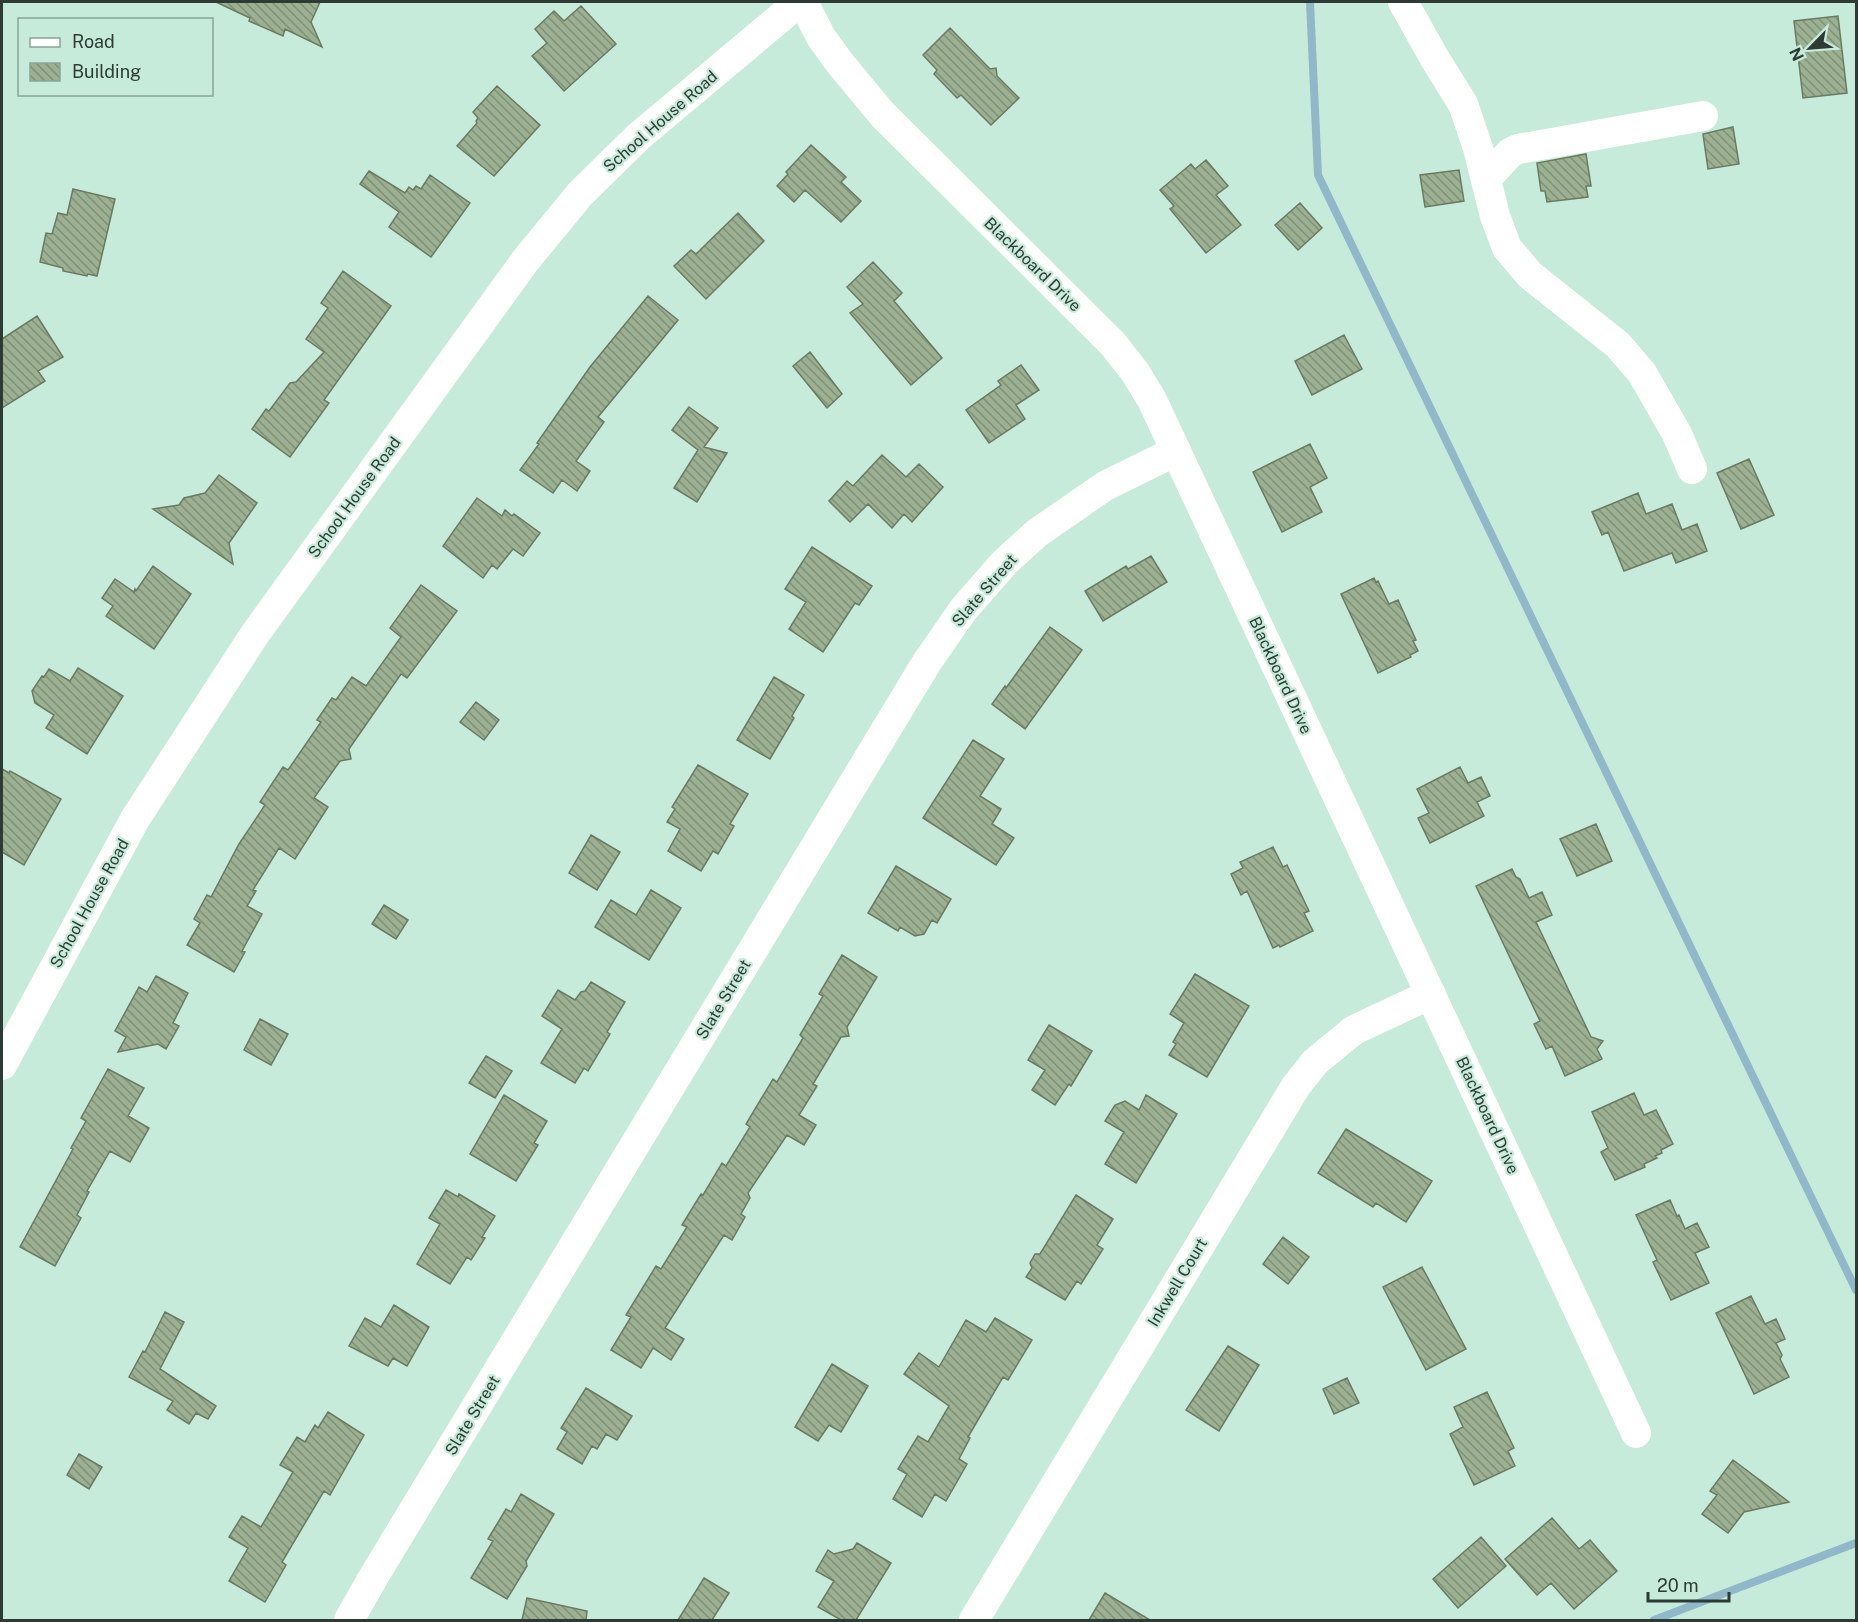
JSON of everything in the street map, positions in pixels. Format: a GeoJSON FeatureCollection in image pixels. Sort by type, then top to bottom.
{"type":"FeatureCollection","features":[{"type":"Feature","properties":{"kind":"street","name":"Blackboard Drive"},"geometry":{"type":"LineString","coordinates":[[801,2],[821,37],[839,62],[882,114],[1113,344],[1135,372],[1152,400],[1636,1433]]}},
{"type":"Feature","properties":{"kind":"street","name":"School House Road"},"geometry":{"type":"LineString","coordinates":[[2,1065],[135,819],[157,783],[255,634],[525,261],[580,194],[638,137],[801,2]]}},
{"type":"Feature","properties":{"kind":"street"},"geometry":{"type":"LineString","coordinates":[[1403,2],[1463,104],[1478,148],[1495,216],[1507,248],[1530,275],[1618,345],[1642,373],[1677,434],[1692,469]]}},
{"type":"Feature","properties":{"kind":"street"},"geometry":{"type":"LineString","coordinates":[[1486,179],[1510,153],[1518,148],[1703,116]]}},
{"type":"Feature","properties":{"kind":"street","name":"Slate Street"},"geometry":{"type":"LineString","coordinates":[[349,1620],[927,662],[963,610],[1005,562],[1037,533],[1105,486],[1176,451]]}},
{"type":"Feature","properties":{"kind":"street","name":"Inkwell Court"},"geometry":{"type":"LineString","coordinates":[[974,1620],[1296,1086],[1315,1062],[1354,1030],[1431,994]]}},
{"type":"Feature","properties":{"kind":"building"},"geometry":{"type":"Polygon","coordinates":[[[216,2],[320,2],[311,22],[322,47],[285,29],[283,36],[249,21],[250,18],[216,2]]]}},
{"type":"Feature","properties":{"kind":"building"},"geometry":{"type":"Polygon","coordinates":[[[581,6],[616,44],[564,91],[532,56],[547,43],[535,29],[554,11],[564,21],[581,6]]]}},
{"type":"Feature","properties":{"kind":"building"},"geometry":{"type":"Polygon","coordinates":[[[1838,16],[1847,93],[1803,98],[1794,21],[1838,16]]]}},
{"type":"Feature","properties":{"kind":"building"},"geometry":{"type":"Polygon","coordinates":[[[950,28],[990,69],[996,68],[997,76],[1019,98],[991,125],[961,95],[957,98],[934,74],[937,70],[923,55],[950,28]]]}},
{"type":"Feature","properties":{"kind":"building"},"geometry":{"type":"Polygon","coordinates":[[[497,86],[540,125],[494,176],[457,146],[477,123],[478,118],[473,112],[497,86]]]}},
{"type":"Feature","properties":{"kind":"building"},"geometry":{"type":"Polygon","coordinates":[[[1733,127],[1739,164],[1708,169],[1703,134],[1733,127]]]}},
{"type":"Feature","properties":{"kind":"building"},"geometry":{"type":"Polygon","coordinates":[[[811,145],[846,177],[841,182],[861,201],[841,222],[805,190],[794,202],[777,186],[788,174],[786,172],[811,145]]]}},
{"type":"Feature","properties":{"kind":"building"},"geometry":{"type":"Polygon","coordinates":[[[1586,154],[1591,186],[1586,186],[1588,197],[1547,202],[1545,191],[1541,191],[1537,163],[1586,154]]]}},
{"type":"Feature","properties":{"kind":"building"},"geometry":{"type":"Polygon","coordinates":[[[1206,160],[1228,186],[1216,195],[1241,225],[1206,253],[1170,209],[1174,206],[1160,190],[1191,164],[1195,169],[1206,160]]]}},
{"type":"Feature","properties":{"kind":"building"},"geometry":{"type":"Polygon","coordinates":[[[1459,170],[1464,201],[1425,207],[1420,175],[1459,170]]]}},
{"type":"Feature","properties":{"kind":"building"},"geometry":{"type":"Polygon","coordinates":[[[369,171],[405,193],[409,187],[413,190],[416,186],[421,189],[430,175],[470,203],[431,257],[389,227],[399,212],[360,184],[369,171]]]}},
{"type":"Feature","properties":{"kind":"building"},"geometry":{"type":"Polygon","coordinates":[[[73,189],[115,199],[97,276],[63,271],[63,268],[40,262],[46,233],[52,234],[58,213],[67,215],[73,189]]]}},
{"type":"Feature","properties":{"kind":"building"},"geometry":{"type":"Polygon","coordinates":[[[1300,203],[1322,228],[1298,250],[1275,225],[1300,203]]]}},
{"type":"Feature","properties":{"kind":"building"},"geometry":{"type":"Polygon","coordinates":[[[738,213],[764,241],[706,299],[674,266],[691,250],[696,254],[738,213]]]}},
{"type":"Feature","properties":{"kind":"building"},"geometry":{"type":"Polygon","coordinates":[[[873,262],[902,293],[894,301],[942,358],[911,385],[850,313],[863,304],[847,287],[873,262]]]}},
{"type":"Feature","properties":{"kind":"building"},"geometry":{"type":"Polygon","coordinates":[[[343,271],[391,306],[324,400],[329,403],[290,457],[252,429],[266,409],[269,411],[290,383],[296,382],[324,352],[306,339],[328,308],[321,303],[343,271]]]}},
{"type":"Feature","properties":{"kind":"building"},"geometry":{"type":"Polygon","coordinates":[[[648,296],[678,320],[598,417],[604,422],[576,461],[590,471],[577,491],[562,480],[553,493],[520,470],[590,367],[648,296]]]}},
{"type":"Feature","properties":{"kind":"building"},"geometry":{"type":"Polygon","coordinates":[[[37,316],[63,357],[38,371],[45,381],[2,408],[2,339],[37,316]]]}},
{"type":"Feature","properties":{"kind":"building"},"geometry":{"type":"Polygon","coordinates":[[[1344,335],[1362,369],[1312,395],[1295,361],[1344,335]]]}},
{"type":"Feature","properties":{"kind":"building"},"geometry":{"type":"Polygon","coordinates":[[[810,352],[842,394],[827,408],[793,366],[810,352]]]}},
{"type":"Feature","properties":{"kind":"building"},"geometry":{"type":"Polygon","coordinates":[[[1021,365],[1039,390],[1016,405],[1025,419],[989,443],[966,410],[1001,385],[998,381],[1021,365]]]}},
{"type":"Feature","properties":{"kind":"building"},"geometry":{"type":"Polygon","coordinates":[[[689,407],[718,428],[704,447],[727,453],[697,502],[674,488],[698,450],[672,430],[689,407]]]}},
{"type":"Feature","properties":{"kind":"building"},"geometry":{"type":"Polygon","coordinates":[[[1310,444],[1327,478],[1310,487],[1322,512],[1282,532],[1253,472],[1310,444]]]}},
{"type":"Feature","properties":{"kind":"building"},"geometry":{"type":"Polygon","coordinates":[[[882,455],[906,477],[919,464],[943,487],[912,522],[904,514],[892,528],[868,504],[850,522],[829,501],[847,481],[853,486],[882,455]]]}},
{"type":"Feature","properties":{"kind":"building"},"geometry":{"type":"Polygon","coordinates":[[[1749,459],[1774,515],[1741,529],[1717,473],[1749,459]]]}},
{"type":"Feature","properties":{"kind":"building"},"geometry":{"type":"Polygon","coordinates":[[[219,475],[257,503],[229,543],[233,564],[153,509],[179,505],[184,498],[205,493],[219,475]]]}},
{"type":"Feature","properties":{"kind":"building"},"geometry":{"type":"Polygon","coordinates":[[[1638,493],[1646,514],[1672,504],[1682,530],[1697,524],[1707,551],[1676,563],[1672,553],[1624,571],[1608,532],[1602,535],[1592,512],[1638,493]]]}},
{"type":"Feature","properties":{"kind":"building"},"geometry":{"type":"Polygon","coordinates":[[[477,498],[502,516],[505,510],[512,516],[514,514],[540,533],[523,556],[513,549],[497,569],[492,565],[483,578],[443,546],[477,498]]]}},
{"type":"Feature","properties":{"kind":"building"},"geometry":{"type":"Polygon","coordinates":[[[812,547],[872,586],[859,605],[855,603],[823,652],[789,629],[806,602],[785,589],[812,547]]]}},
{"type":"Feature","properties":{"kind":"building"},"geometry":{"type":"Polygon","coordinates":[[[1151,556],[1167,582],[1103,621],[1085,591],[1126,566],[1128,569],[1151,556]]]}},
{"type":"Feature","properties":{"kind":"building"},"geometry":{"type":"Polygon","coordinates":[[[153,566],[191,594],[154,649],[106,616],[113,606],[102,598],[115,579],[134,592],[135,589],[136,591],[153,566]]]}},
{"type":"Feature","properties":{"kind":"building"},"geometry":{"type":"Polygon","coordinates":[[[1374,578],[1376,582],[1378,581],[1389,604],[1398,600],[1416,640],[1413,641],[1418,651],[1410,655],[1411,657],[1378,673],[1341,594],[1374,578]]]}},
{"type":"Feature","properties":{"kind":"building"},"geometry":{"type":"Polygon","coordinates":[[[421,585],[457,611],[407,678],[401,674],[349,749],[351,759],[340,761],[314,798],[328,807],[295,859],[279,848],[253,890],[256,891],[247,906],[262,914],[242,951],[245,952],[234,972],[187,945],[200,923],[194,919],[207,895],[211,897],[239,844],[265,805],[260,802],[283,767],[288,770],[321,722],[317,720],[332,698],[336,700],[352,677],[366,686],[401,637],[390,628],[421,585]]]}},
{"type":"Feature","properties":{"kind":"building"},"geometry":{"type":"Polygon","coordinates":[[[1050,627],[1082,650],[1025,729],[992,704],[1050,627]]]}},
{"type":"Feature","properties":{"kind":"building"},"geometry":{"type":"Polygon","coordinates":[[[78,668],[123,696],[87,754],[46,728],[54,715],[35,703],[32,691],[49,669],[70,681],[78,668]]]}},
{"type":"Feature","properties":{"kind":"building"},"geometry":{"type":"Polygon","coordinates":[[[774,677],[804,695],[792,716],[794,718],[770,759],[737,740],[774,677]]]}},
{"type":"Feature","properties":{"kind":"building"},"geometry":{"type":"Polygon","coordinates":[[[476,702],[499,720],[484,740],[460,722],[476,702]]]}},
{"type":"Feature","properties":{"kind":"building"},"geometry":{"type":"Polygon","coordinates":[[[973,740],[1004,759],[980,796],[1001,809],[992,824],[1014,838],[996,865],[923,818],[973,740]]]}},
{"type":"Feature","properties":{"kind":"building"},"geometry":{"type":"Polygon","coordinates":[[[698,765],[748,794],[730,824],[734,826],[718,854],[713,851],[701,871],[668,851],[680,829],[667,822],[675,809],[672,807],[698,765]]]}},
{"type":"Feature","properties":{"kind":"building"},"geometry":{"type":"Polygon","coordinates":[[[1460,767],[1468,783],[1481,777],[1490,796],[1477,802],[1484,816],[1430,843],[1418,818],[1429,813],[1417,789],[1460,767]]]}},
{"type":"Feature","properties":{"kind":"building"},"geometry":{"type":"Polygon","coordinates":[[[2,769],[9,773],[10,771],[61,799],[24,865],[2,852],[2,769]]]}},
{"type":"Feature","properties":{"kind":"building"},"geometry":{"type":"Polygon","coordinates":[[[1596,824],[1612,861],[1577,876],[1560,839],[1596,824]]]}},
{"type":"Feature","properties":{"kind":"building"},"geometry":{"type":"Polygon","coordinates":[[[591,835],[620,852],[597,890],[569,873],[591,835]]]}},
{"type":"Feature","properties":{"kind":"building"},"geometry":{"type":"Polygon","coordinates":[[[1273,847],[1283,867],[1287,865],[1309,911],[1304,913],[1313,931],[1280,947],[1279,945],[1273,948],[1247,891],[1241,895],[1231,874],[1243,868],[1240,862],[1273,847]]]}},
{"type":"Feature","properties":{"kind":"building"},"geometry":{"type":"Polygon","coordinates":[[[896,866],[951,899],[937,923],[932,920],[924,934],[915,936],[900,927],[898,931],[868,913],[896,866]]]}},
{"type":"Feature","properties":{"kind":"building"},"geometry":{"type":"Polygon","coordinates":[[[1512,869],[1516,877],[1520,879],[1529,898],[1542,892],[1552,915],[1536,922],[1591,1037],[1603,1041],[1597,1049],[1602,1059],[1565,1076],[1552,1046],[1546,1049],[1534,1024],[1540,1021],[1476,886],[1512,869]]]}},
{"type":"Feature","properties":{"kind":"building"},"geometry":{"type":"Polygon","coordinates":[[[651,890],[681,908],[649,960],[595,927],[611,900],[636,915],[651,890]]]}},
{"type":"Feature","properties":{"kind":"building"},"geometry":{"type":"Polygon","coordinates":[[[384,905],[408,920],[396,939],[372,924],[384,905]]]}},
{"type":"Feature","properties":{"kind":"building"},"geometry":{"type":"Polygon","coordinates":[[[842,955],[877,977],[847,1027],[849,1036],[841,1037],[813,1084],[817,1086],[799,1115],[816,1125],[804,1145],[787,1135],[748,1193],[750,1198],[741,1214],[745,1217],[732,1240],[724,1235],[665,1328],[684,1339],[671,1360],[653,1348],[641,1368],[611,1350],[631,1317],[626,1315],[656,1266],[661,1269],[687,1227],[682,1225],[701,1194],[703,1195],[722,1163],[726,1166],[750,1127],[746,1124],[773,1079],[777,1082],[803,1038],[800,1035],[823,996],[819,994],[842,955]]]}},
{"type":"Feature","properties":{"kind":"building"},"geometry":{"type":"Polygon","coordinates":[[[1195,974],[1249,1006],[1207,1077],[1169,1055],[1176,1044],[1173,1042],[1184,1023],[1170,1014],[1195,974]]]}},
{"type":"Feature","properties":{"kind":"building"},"geometry":{"type":"Polygon","coordinates":[[[156,976],[188,993],[173,1023],[179,1026],[166,1049],[158,1044],[118,1052],[126,1037],[115,1031],[139,987],[147,992],[156,976]]]}},
{"type":"Feature","properties":{"kind":"building"},"geometry":{"type":"Polygon","coordinates":[[[591,982],[625,1002],[607,1032],[610,1034],[588,1071],[584,1068],[575,1083],[541,1063],[562,1029],[542,1016],[558,990],[575,1000],[591,982]]]}},
{"type":"Feature","properties":{"kind":"building"},"geometry":{"type":"Polygon","coordinates":[[[260,1019],[288,1034],[271,1065],[244,1050],[260,1019]]]}},
{"type":"Feature","properties":{"kind":"building"},"geometry":{"type":"Polygon","coordinates":[[[1049,1025],[1092,1051],[1071,1086],[1069,1084],[1055,1105],[1032,1090],[1045,1070],[1028,1060],[1049,1025]]]}},
{"type":"Feature","properties":{"kind":"building"},"geometry":{"type":"Polygon","coordinates":[[[486,1056],[512,1071],[495,1098],[469,1083],[486,1056]]]}},
{"type":"Feature","properties":{"kind":"building"},"geometry":{"type":"Polygon","coordinates":[[[108,1069],[144,1088],[128,1116],[149,1128],[130,1162],[110,1151],[87,1191],[89,1192],[77,1215],[81,1218],[55,1266],[20,1247],[73,1149],[71,1148],[86,1121],[81,1118],[108,1069]]]}},
{"type":"Feature","properties":{"kind":"building"},"geometry":{"type":"Polygon","coordinates":[[[1634,1093],[1644,1115],[1656,1110],[1673,1144],[1661,1150],[1662,1153],[1655,1156],[1657,1158],[1644,1164],[1645,1167],[1615,1180],[1601,1152],[1608,1148],[1592,1112],[1634,1093]]]}},
{"type":"Feature","properties":{"kind":"building"},"geometry":{"type":"Polygon","coordinates":[[[504,1095],[547,1121],[534,1143],[538,1145],[516,1181],[470,1154],[504,1095]]]}},
{"type":"Feature","properties":{"kind":"building"},"geometry":{"type":"Polygon","coordinates":[[[1146,1095],[1177,1114],[1136,1183],[1105,1164],[1124,1132],[1105,1121],[1115,1105],[1125,1101],[1139,1110],[1146,1095]]]}},
{"type":"Feature","properties":{"kind":"building"},"geometry":{"type":"Polygon","coordinates":[[[1346,1129],[1432,1181],[1406,1222],[1376,1203],[1373,1207],[1318,1173],[1346,1129]]]}},
{"type":"Feature","properties":{"kind":"building"},"geometry":{"type":"Polygon","coordinates":[[[446,1190],[458,1197],[459,1194],[495,1216],[471,1260],[467,1257],[450,1284],[417,1264],[440,1224],[429,1218],[446,1190]]]}},
{"type":"Feature","properties":{"kind":"building"},"geometry":{"type":"Polygon","coordinates":[[[1076,1195],[1113,1219],[1097,1245],[1103,1249],[1081,1284],[1077,1281],[1065,1300],[1026,1277],[1032,1268],[1030,1263],[1035,1254],[1040,1254],[1076,1195]]]}},
{"type":"Feature","properties":{"kind":"building"},"geometry":{"type":"Polygon","coordinates":[[[1670,1200],[1685,1229],[1697,1223],[1709,1247],[1695,1253],[1709,1283],[1671,1300],[1653,1262],[1657,1260],[1636,1215],[1670,1200]]]}},
{"type":"Feature","properties":{"kind":"building"},"geometry":{"type":"Polygon","coordinates":[[[1283,1237],[1309,1257],[1288,1284],[1263,1264],[1283,1237]]]}},
{"type":"Feature","properties":{"kind":"building"},"geometry":{"type":"Polygon","coordinates":[[[1422,1267],[1466,1349],[1426,1370],[1383,1287],[1422,1267]]]}},
{"type":"Feature","properties":{"kind":"building"},"geometry":{"type":"Polygon","coordinates":[[[1751,1296],[1765,1324],[1776,1319],[1785,1339],[1776,1343],[1782,1355],[1780,1359],[1789,1377],[1754,1394],[1716,1313],[1751,1296]]]}},
{"type":"Feature","properties":{"kind":"building"},"geometry":{"type":"Polygon","coordinates":[[[394,1305],[429,1327],[407,1366],[393,1358],[388,1366],[349,1346],[365,1318],[381,1327],[394,1305]]]}},
{"type":"Feature","properties":{"kind":"building"},"geometry":{"type":"Polygon","coordinates":[[[165,1312],[184,1322],[160,1369],[216,1406],[208,1419],[196,1413],[189,1424],[167,1410],[173,1401],[129,1377],[143,1351],[145,1352],[165,1312]]]}},
{"type":"Feature","properties":{"kind":"building"},"geometry":{"type":"Polygon","coordinates":[[[995,1318],[1032,1340],[1008,1380],[1003,1377],[968,1437],[970,1438],[959,1459],[967,1464],[946,1501],[935,1494],[922,1517],[893,1499],[907,1474],[898,1469],[918,1436],[928,1442],[949,1406],[904,1374],[919,1353],[939,1367],[966,1320],[986,1332],[995,1318]]]}},
{"type":"Feature","properties":{"kind":"building"},"geometry":{"type":"Polygon","coordinates":[[[1228,1346],[1259,1365],[1219,1431],[1186,1410],[1228,1346]]]}},
{"type":"Feature","properties":{"kind":"building"},"geometry":{"type":"Polygon","coordinates":[[[832,1364],[868,1386],[841,1432],[829,1425],[818,1441],[795,1427],[832,1364]]]}},
{"type":"Feature","properties":{"kind":"building"},"geometry":{"type":"Polygon","coordinates":[[[1347,1378],[1359,1403],[1334,1414],[1323,1389],[1347,1378]]]}},
{"type":"Feature","properties":{"kind":"building"},"geometry":{"type":"Polygon","coordinates":[[[586,1388],[632,1416],[617,1440],[606,1434],[597,1449],[592,1446],[582,1464],[557,1449],[567,1432],[561,1428],[586,1388]]]}},
{"type":"Feature","properties":{"kind":"building"},"geometry":{"type":"Polygon","coordinates":[[[1487,1392],[1514,1448],[1508,1451],[1515,1466],[1474,1485],[1450,1434],[1463,1427],[1454,1407],[1487,1392]]]}},
{"type":"Feature","properties":{"kind":"building"},"geometry":{"type":"Polygon","coordinates":[[[328,1412],[364,1435],[330,1495],[324,1491],[282,1562],[286,1565],[265,1602],[229,1581],[248,1548],[229,1537],[242,1516],[261,1527],[293,1472],[280,1465],[297,1437],[305,1442],[315,1425],[318,1428],[328,1412]]]}},
{"type":"Feature","properties":{"kind":"building"},"geometry":{"type":"Polygon","coordinates":[[[79,1454],[102,1467],[89,1489],[67,1475],[79,1454]]]}},
{"type":"Feature","properties":{"kind":"building"},"geometry":{"type":"Polygon","coordinates":[[[1733,1460],[1789,1502],[1744,1512],[1728,1533],[1702,1514],[1717,1495],[1710,1491],[1733,1460]]]}},
{"type":"Feature","properties":{"kind":"building"},"geometry":{"type":"Polygon","coordinates":[[[521,1494],[554,1514],[507,1599],[471,1578],[493,1541],[488,1539],[506,1509],[511,1512],[521,1494]]]}},
{"type":"Feature","properties":{"kind":"building"},"geometry":{"type":"Polygon","coordinates":[[[1552,1518],[1579,1549],[1590,1540],[1617,1571],[1574,1609],[1551,1583],[1537,1595],[1505,1559],[1552,1518]]]}},
{"type":"Feature","properties":{"kind":"building"},"geometry":{"type":"Polygon","coordinates":[[[1481,1537],[1506,1566],[1458,1608],[1433,1579],[1481,1537]]]}},
{"type":"Feature","properties":{"kind":"building"},"geometry":{"type":"Polygon","coordinates":[[[857,1543],[891,1563],[856,1620],[841,1620],[818,1607],[834,1581],[816,1571],[828,1550],[834,1554],[853,1549],[857,1543]]]}},
{"type":"Feature","properties":{"kind":"building"},"geometry":{"type":"Polygon","coordinates":[[[704,1578],[729,1593],[712,1620],[678,1620],[704,1578]]]}},
{"type":"Feature","properties":{"kind":"building"},"geometry":{"type":"Polygon","coordinates":[[[1105,1593],[1150,1620],[1089,1620],[1105,1593]]]}},
{"type":"Feature","properties":{"kind":"building"},"geometry":{"type":"Polygon","coordinates":[[[527,1598],[587,1611],[586,1620],[522,1620],[527,1598]]]}},
{"type":"Feature","properties":{"kind":"waterway"},"geometry":{"type":"LineString","coordinates":[[1310,2],[1318,175],[1856,1290]]}},
{"type":"Feature","properties":{"kind":"waterway"},"geometry":{"type":"LineString","coordinates":[[1654,1620],[1856,1543]]}}]}
